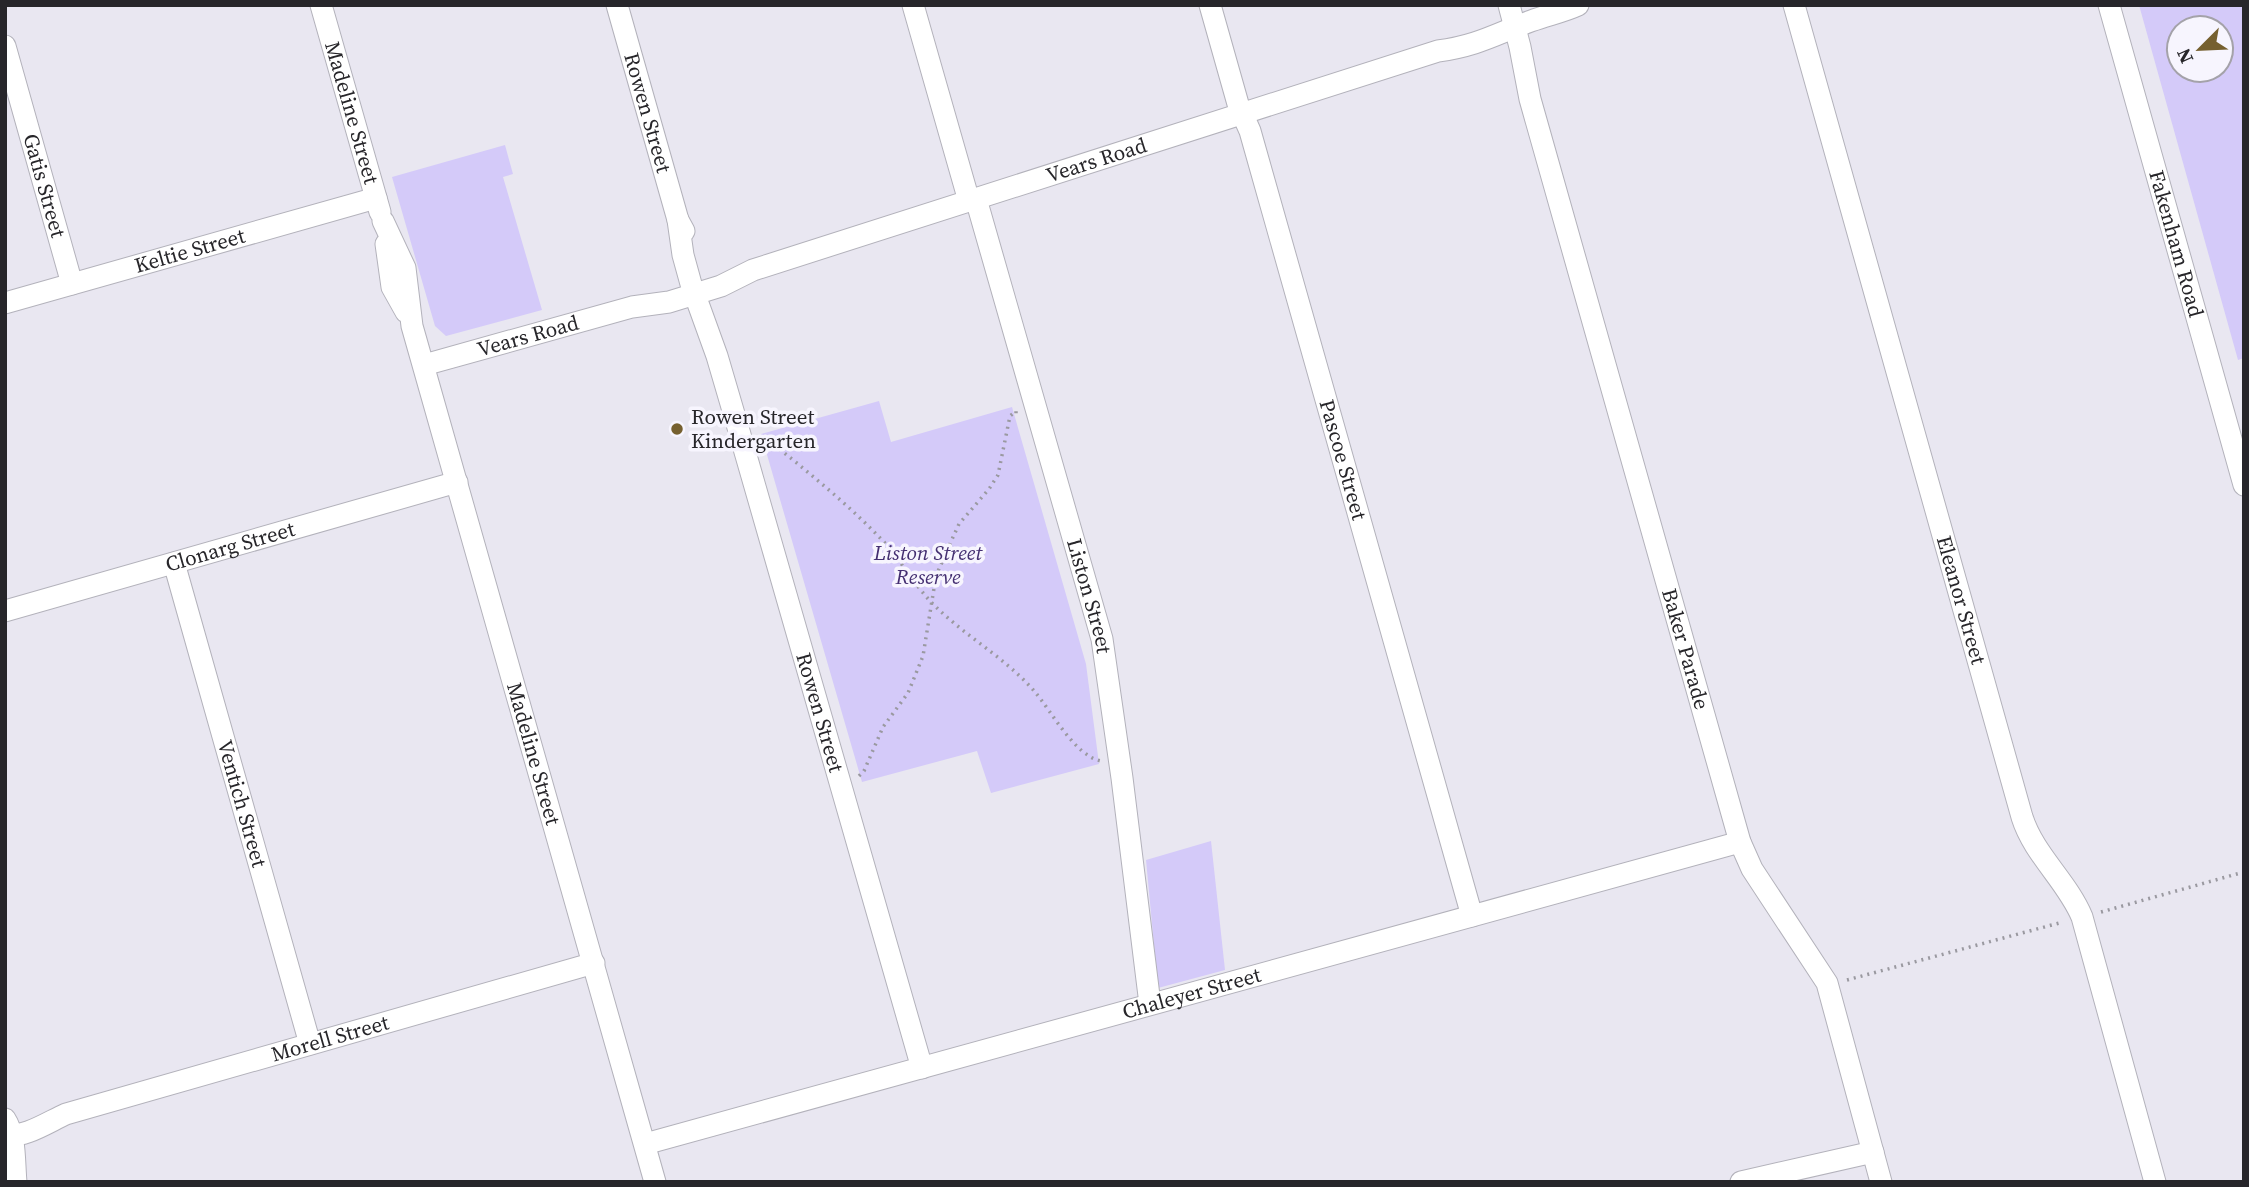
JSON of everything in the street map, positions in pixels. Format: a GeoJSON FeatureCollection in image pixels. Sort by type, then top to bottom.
{"type":"FeatureCollection","features":[{"type":"Feature","properties":{"kind":"street","name":"Madeline Street"},"geometry":{"type":"LineString","coordinates":[[321,5],[383,221],[392,287],[412,326],[424,365],[656,1182]]}},
{"type":"Feature","properties":{"kind":"street","name":"Rowen Street"},"geometry":{"type":"LineString","coordinates":[[617,5],[678,220],[683,255],[710,311],[717,356],[922,1068]]}},
{"type":"Feature","properties":{"kind":"street","name":"Liston Street"},"geometry":{"type":"LineString","coordinates":[[913,5],[1102,639],[1150,1004]]}},
{"type":"Feature","properties":{"kind":"street","name":"Pascoe Street"},"geometry":{"type":"LineString","coordinates":[[1210,5],[1258,158],[1472,916]]}},
{"type":"Feature","properties":{"kind":"street","name":"Vears Road"},"geometry":{"type":"LineString","coordinates":[[424,365],[698,288],[719,275],[753,270],[1438,51],[1464,48],[1506,18],[1533,5]]}},
{"type":"Feature","properties":{"kind":"street","name":"Vears Road"},"geometry":{"type":"LineString","coordinates":[[1506,18],[1578,5]]}},
{"type":"Feature","properties":{"kind":"street","name":"Eleanor Street"},"geometry":{"type":"LineString","coordinates":[[1794,5],[2024,825],[2082,917],[2155,1182]]}},
{"type":"Feature","properties":{"kind":"street","name":"Fakenham Road"},"geometry":{"type":"LineString","coordinates":[[2109,5],[2244,485]]}},
{"type":"Feature","properties":{"kind":"street","name":"Baker Parade"},"geometry":{"type":"LineString","coordinates":[[1506,18],[1740,842],[1752,869],[1827,983],[1881,1182]]}},
{"type":"Feature","properties":{"kind":"street","name":"Gatis Street"},"geometry":{"type":"LineString","coordinates":[[5,46],[72,284]]}},
{"type":"Feature","properties":{"kind":"street","name":"Keltie Street"},"geometry":{"type":"LineString","coordinates":[[5,303],[376,198]]}},
{"type":"Feature","properties":{"kind":"street","name":"Clonarg Street"},"geometry":{"type":"LineString","coordinates":[[5,611],[457,482]]}},
{"type":"Feature","properties":{"kind":"street","name":"Ventich Street"},"geometry":{"type":"LineString","coordinates":[[174,563],[310,1044]]}},
{"type":"Feature","properties":{"kind":"street","name":"Chaleyer Street"},"geometry":{"type":"LineString","coordinates":[[645,1144],[1740,842]]}},
{"type":"Feature","properties":{"kind":"street","name":"Morell Street"},"geometry":{"type":"LineString","coordinates":[[7,1129],[37,1117],[66,1114],[594,963]]}},
{"type":"Feature","properties":{"kind":"street"},"geometry":{"type":"LineString","coordinates":[[7,1129],[16,1182]]}},
{"type":"Feature","properties":{"kind":"street"},"geometry":{"type":"LineString","coordinates":[[1741,1182],[1873,1152]]}},
{"type":"Feature","properties":{"kind":"path"},"geometry":{"type":"LineString","coordinates":[[855,763],[859,776],[864,771],[888,719],[908,693],[923,656],[936,576],[959,524],[998,475],[1010,416],[1016,411],[1019,425]]}},
{"type":"Feature","properties":{"kind":"path"},"geometry":{"type":"LineString","coordinates":[[764,450],[760,438],[767,439],[810,473],[884,542],[933,603],[958,626],[1017,671],[1086,755],[1101,761],[1099,749]]}},
{"type":"Feature","properties":{"kind":"path"},"geometry":{"type":"LineString","coordinates":[[1846,980],[2244,872]]}},
{"type":"Feature","properties":{"kind":"green space"},"geometry":{"type":"Polygon","coordinates":[[[2139,5],[2244,5],[2244,358],[2238,360],[2139,5]]]}},
{"type":"Feature","properties":{"kind":"green space"},"geometry":{"type":"Polygon","coordinates":[[[505,145],[513,174],[503,177],[542,310],[446,336],[435,326],[392,177],[505,145]]]}},
{"type":"Feature","properties":{"kind":"green space","name":"Liston Street Reserve"},"geometry":{"type":"Polygon","coordinates":[[[879,401],[891,442],[1012,407],[1086,664],[1099,764],[991,793],[977,751],[862,782],[761,434],[879,401]]]}},
{"type":"Feature","properties":{"kind":"green space"},"geometry":{"type":"Polygon","coordinates":[[[1211,841],[1225,970],[1158,988],[1146,860],[1211,841]]]}},
{"type":"Feature","properties":{"kind":"place","name":"Rowen Street Kindergarten"},"geometry":{"type":"Point","coordinates":[677,429]}}]}
